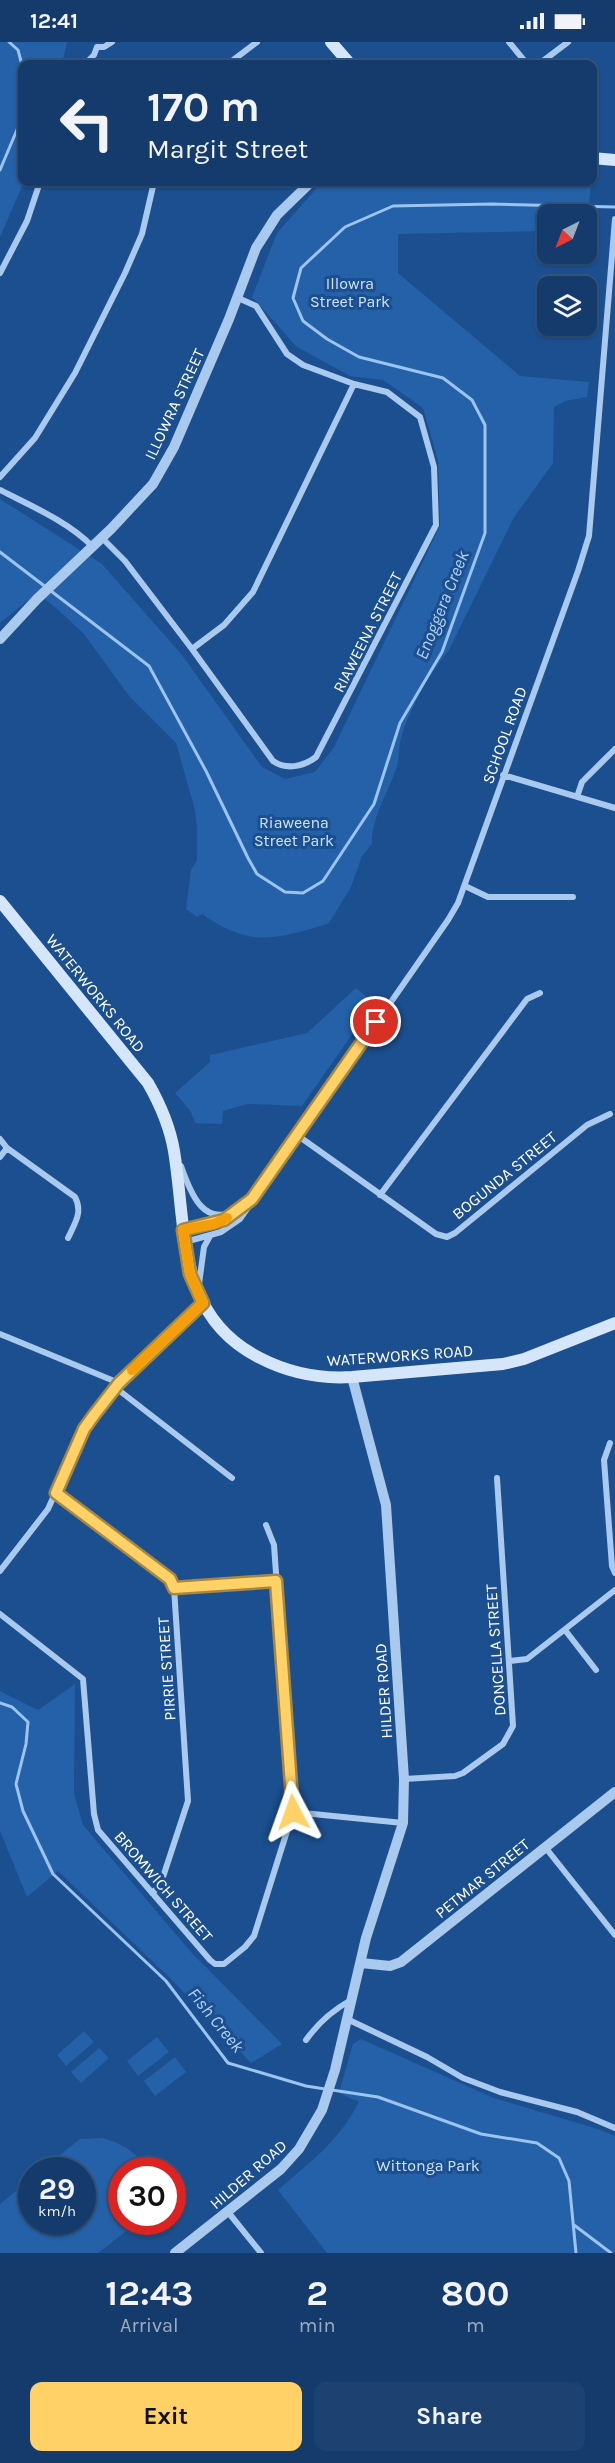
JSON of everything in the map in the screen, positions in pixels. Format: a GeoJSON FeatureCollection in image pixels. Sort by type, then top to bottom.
{"type":"FeatureCollection","features":[{"type":"Feature","properties":{"kind":"main road"},"geometry":{"type":"LineString","coordinates":[[331,42],[347,60]]}},
{"type":"Feature","properties":{"kind":"main road"},"geometry":{"type":"LineString","coordinates":[[597,158],[615,160]]}},
{"type":"Feature","properties":{"kind":"main road","name":"WATERWORKS ROAD"},"geometry":{"type":"LineString","coordinates":[[0,901],[148,1083],[162,1113],[174,1149],[190,1274],[200,1298],[216,1324],[248,1352],[266,1361],[318,1377],[352,1377],[503,1364],[535,1355],[615,1323]]}},
{"type":"Feature","properties":{"kind":"street"},"geometry":{"type":"LineString","coordinates":[[89,60],[94,55],[96,44],[104,47],[112,42]]}},
{"type":"Feature","properties":{"kind":"street"},"geometry":{"type":"LineString","coordinates":[[233,60],[256,42]]}},
{"type":"Feature","properties":{"kind":"street"},"geometry":{"type":"LineString","coordinates":[[509,42],[524,60]]}},
{"type":"Feature","properties":{"kind":"street"},"geometry":{"type":"LineString","coordinates":[[544,60],[568,42]]}},
{"type":"Feature","properties":{"kind":"street"},"geometry":{"type":"LineString","coordinates":[[0,273],[27,221],[39,186]]}},
{"type":"Feature","properties":{"kind":"street"},"geometry":{"type":"LineString","coordinates":[[0,477],[35,438],[75,373],[142,234],[153,186]]}},
{"type":"Feature","properties":{"kind":"street","name":"ILLOWRA STREET"},"geometry":{"type":"LineString","coordinates":[[0,639],[153,484],[174,447],[238,298],[256,248],[267,227],[286,204],[306,186]]}},
{"type":"Feature","properties":{"kind":"street","name":"SCHOOL ROAD"},"geometry":{"type":"LineString","coordinates":[[184,1236],[211,1236],[228,1229],[238,1221],[448,920],[465,885],[589,536],[615,220]]}},
{"type":"Feature","properties":{"kind":"street","name":"RIAWEENA STREET"},"geometry":{"type":"LineString","coordinates":[[102,538],[125,561],[273,761],[280,766],[295,767],[316,757],[436,525],[434,467],[420,417],[387,392],[354,384],[314,370],[296,360],[287,354],[256,306],[238,298]]}},
{"type":"Feature","properties":{"kind":"street"},"geometry":{"type":"LineString","coordinates":[[192,649],[224,625],[253,592],[354,384]]}},
{"type":"Feature","properties":{"kind":"street"},"geometry":{"type":"LineString","coordinates":[[0,490],[67,526],[92,546]]}},
{"type":"Feature","properties":{"kind":"street"},"geometry":{"type":"LineString","coordinates":[[577,797],[582,782],[615,749]]}},
{"type":"Feature","properties":{"kind":"street"},"geometry":{"type":"LineString","coordinates":[[503,775],[615,808]]}},
{"type":"Feature","properties":{"kind":"street"},"geometry":{"type":"LineString","coordinates":[[465,885],[488,897],[573,897]]}},
{"type":"Feature","properties":{"kind":"street"},"geometry":{"type":"LineString","coordinates":[[380,1195],[527,999],[540,993]]}},
{"type":"Feature","properties":{"kind":"street","name":"BOGUNDA STREET"},"geometry":{"type":"LineString","coordinates":[[297,1136],[436,1234],[447,1238],[587,1125],[610,1114]]}},
{"type":"Feature","properties":{"kind":"street"},"geometry":{"type":"LineString","coordinates":[[0,1139],[7,1148],[75,1197],[79,1214],[68,1238]]}},
{"type":"Feature","properties":{"kind":"street"},"geometry":{"type":"LineString","coordinates":[[0,1157],[7,1148]]}},
{"type":"Feature","properties":{"kind":"street"},"geometry":{"type":"LineString","coordinates":[[174,1149],[192,1195],[200,1206],[209,1212],[220,1214],[240,1208]]}},
{"type":"Feature","properties":{"kind":"street","name":"SCHOOL ROAD"},"geometry":{"type":"LineString","coordinates":[[184,1236],[217,1223],[252,1199]]}},
{"type":"Feature","properties":{"kind":"street"},"geometry":{"type":"LineString","coordinates":[[0,1571],[48,1509],[84,1429],[117,1386],[200,1298],[204,1247],[211,1236]]}},
{"type":"Feature","properties":{"kind":"street"},"geometry":{"type":"LineString","coordinates":[[0,1334],[117,1386],[232,1478]]}},
{"type":"Feature","properties":{"kind":"street","name":"HILDER ROAD"},"geometry":{"type":"LineString","coordinates":[[175,2253],[281,2169],[299,2149],[314,2125],[328,2095],[366,1938],[403,1823],[404,1779],[387,1505],[352,1377]]}},
{"type":"Feature","properties":{"kind":"street"},"geometry":{"type":"LineString","coordinates":[[610,1443],[604,1460],[612,1566],[615,1573]]}},
{"type":"Feature","properties":{"kind":"street","name":"DONCELLA STREET"},"geometry":{"type":"LineString","coordinates":[[404,1779],[455,1776],[463,1773],[508,1739],[513,1726],[497,1478]]}},
{"type":"Feature","properties":{"kind":"street"},"geometry":{"type":"LineString","coordinates":[[56,1493],[170,1579],[174,1588],[276,1581]]}},
{"type":"Feature","properties":{"kind":"street"},"geometry":{"type":"LineString","coordinates":[[266,1525],[274,1545],[293,1812],[403,1823]]}},
{"type":"Feature","properties":{"kind":"street","name":"PIRRIE STREET"},"geometry":{"type":"LineString","coordinates":[[152,1893],[160,1886],[188,1801],[174,1588]]}},
{"type":"Feature","properties":{"kind":"street"},"geometry":{"type":"LineString","coordinates":[[510,1661],[527,1659],[615,1590]]}},
{"type":"Feature","properties":{"kind":"street","name":"BROMWICH STREET"},"geometry":{"type":"LineString","coordinates":[[0,1614],[83,1678],[95,1822],[103,1837],[215,1964],[224,1964],[245,1947],[254,1936],[293,1812]]}},
{"type":"Feature","properties":{"kind":"street"},"geometry":{"type":"LineString","coordinates":[[565,1630],[596,1670]]}},
{"type":"Feature","properties":{"kind":"street","name":"PETMAR STREET"},"geometry":{"type":"LineString","coordinates":[[361,1962],[390,1966],[401,1962],[615,1791]]}},
{"type":"Feature","properties":{"kind":"street"},"geometry":{"type":"LineString","coordinates":[[545,1847],[615,1935]]}},
{"type":"Feature","properties":{"kind":"street"},"geometry":{"type":"LineString","coordinates":[[306,2040],[336,2008],[351,2000]]}},
{"type":"Feature","properties":{"kind":"street"},"geometry":{"type":"LineString","coordinates":[[347,2019],[427,2057],[463,2078],[546,2106],[577,2112],[615,2128]]}},
{"type":"Feature","properties":{"kind":"street"},"geometry":{"type":"LineString","coordinates":[[228,2211],[261,2253]]}},
{"type":"Feature","properties":{"kind":"green space"},"geometry":{"type":"Polygon","coordinates":[[[0,42],[67,42],[63,60],[18,60],[18,186],[22,186],[0,237],[0,42]]]}},
{"type":"Feature","properties":{"kind":"green space"},"geometry":{"type":"Polygon","coordinates":[[[318,186],[591,186],[589,204],[537,204],[537,231],[398,234],[398,273],[520,376],[589,382],[587,397],[565,401],[554,407],[553,463],[513,519],[449,650],[427,680],[414,704],[404,728],[394,776],[374,824],[372,844],[362,856],[351,887],[329,923],[282,936],[262,938],[240,934],[213,922],[202,914],[197,917],[186,909],[191,870],[197,860],[197,828],[195,810],[176,743],[130,697],[83,633],[37,593],[0,623],[0,499],[102,564],[182,655],[262,767],[285,779],[315,772],[334,747],[440,526],[438,460],[423,408],[383,380],[350,376],[297,347],[252,297],[277,233],[318,186]]]}},
{"type":"Feature","properties":{"kind":"green space"},"geometry":{"type":"Polygon","coordinates":[[[356,988],[374,1003],[302,1106],[247,1104],[223,1111],[222,1124],[195,1123],[191,1112],[175,1093],[210,1062],[210,1055],[307,1033],[356,988]]]}},
{"type":"Feature","properties":{"kind":"green space"},"geometry":{"type":"Polygon","coordinates":[[[75,1684],[74,1793],[83,1825],[191,1952],[282,2044],[251,2063],[172,1980],[58,1871],[27,1897],[0,1831],[0,1691],[38,1710],[75,1684]]]}},
{"type":"Feature","properties":{"kind":"green space"},"geometry":{"type":"Polygon","coordinates":[[[84,2031],[94,2042],[66,2066],[57,2055],[84,2031]]]}},
{"type":"Feature","properties":{"kind":"green space"},"geometry":{"type":"Polygon","coordinates":[[[157,2037],[169,2052],[138,2076],[127,2061],[157,2037]]]}},
{"type":"Feature","properties":{"kind":"green space","name":"Wittonga Park"},"geometry":{"type":"Polygon","coordinates":[[[361,2039],[494,2098],[615,2136],[615,2253],[327,2253],[278,2190],[333,2140],[359,2102],[339,2093],[353,2044],[361,2039]]]}},
{"type":"Feature","properties":{"kind":"green space"},"geometry":{"type":"Polygon","coordinates":[[[99,2048],[109,2058],[81,2083],[71,2072],[99,2048]]]}},
{"type":"Feature","properties":{"kind":"green space"},"geometry":{"type":"Polygon","coordinates":[[[175,2057],[186,2072],[155,2096],[144,2081],[175,2057]]]}},
{"type":"Feature","properties":{"kind":"green space"},"geometry":{"type":"Polygon","coordinates":[[[103,2138],[122,2146],[137,2157],[108,2157],[108,2235],[121,2235],[98,2253],[0,2253],[0,2204],[18,2189],[18,2235],[96,2235],[96,2157],[57,2157],[80,2139],[103,2138]]]}},
{"type":"Feature","properties":{"kind":"waterway","name":"Enoggera Creek"},"geometry":{"type":"LineString","coordinates":[[9,42],[18,50],[21,60]]}},
{"type":"Feature","properties":{"kind":"waterway","name":"Enoggera Creek"},"geometry":{"type":"LineString","coordinates":[[0,170],[18,127]]}},
{"type":"Feature","properties":{"kind":"waterway","name":"Enoggera Creek"},"geometry":{"type":"LineString","coordinates":[[0,552],[149,666],[206,771],[257,874],[285,892],[303,893],[323,881],[374,804],[400,723],[442,652],[485,533],[485,425],[472,400],[443,378],[359,357],[327,339],[303,321],[293,298],[301,268],[345,227],[393,206],[492,204],[615,207]]}},
{"type":"Feature","properties":{"kind":"waterway","name":"Fish Creek"},"geometry":{"type":"LineString","coordinates":[[0,1703],[12,1707],[28,1722],[26,1744],[16,1784],[23,1811],[53,1874],[166,1981],[228,2063],[306,2086],[325,2089]]}},
{"type":"Feature","properties":{"kind":"waterway","name":"Fish Creek"},"geometry":{"type":"LineString","coordinates":[[332,2090],[378,2097],[481,2134],[537,2143],[559,2158],[569,2181],[576,2253]]}},
{"type":"Feature","properties":{"kind":"waterway"},"geometry":{"type":"LineString","coordinates":[[574,2225],[611,2253]]}},
{"type":"Feature","properties":{"kind":"slow traffic"},"geometry":{"type":"LineString","coordinates":[[132,1370],[203,1303],[190,1274],[183,1230],[214,1224],[227,1218]]}},
{"type":"Feature","properties":{"kind":"route"},"geometry":{"type":"LineString","coordinates":[[293,1812],[276,1581],[174,1588],[170,1579],[56,1493],[84,1429],[94,1415],[119,1383],[203,1303],[190,1274],[183,1230],[208,1226],[224,1220],[252,1199],[376,1022]]}},
{"type":"Feature","properties":{"kind":"park label","name":"Illowra Street Park"},"geometry":{"type":"Point","coordinates":[350,292]}},
{"type":"Feature","properties":{"kind":"park label","name":"Riaweena Street Park"},"geometry":{"type":"Point","coordinates":[294,831]}}]}
